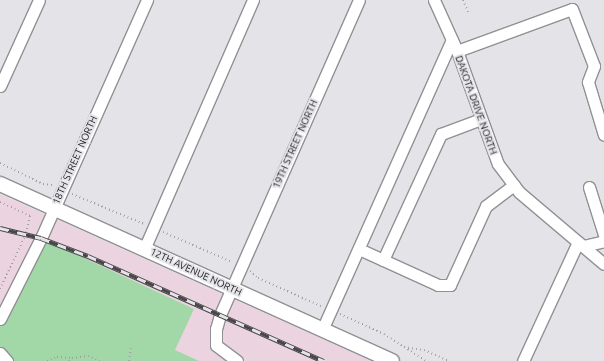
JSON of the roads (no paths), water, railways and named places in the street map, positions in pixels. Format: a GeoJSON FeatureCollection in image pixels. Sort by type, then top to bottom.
{"type":"FeatureCollection","features":[{"type":"Feature","properties":{"kind":"main road","name":"12TH AVENUE NORTH"},"geometry":{"type":"LineString","coordinates":[[0,184],[145,247],[392,361]]}},
{"type":"Feature","properties":{"kind":"street"},"geometry":{"type":"LineString","coordinates":[[0,86],[39,0]]}},
{"type":"Feature","properties":{"kind":"street","name":"18TH STREET NORTH"},"geometry":{"type":"LineString","coordinates":[[0,319],[38,245],[147,0]]}},
{"type":"Feature","properties":{"kind":"street"},"geometry":{"type":"LineString","coordinates":[[145,247],[254,0]]}},
{"type":"Feature","properties":{"kind":"street","name":"19TH STREET NORTH"},"geometry":{"type":"LineString","coordinates":[[237,361],[216,345],[216,329],[241,266],[359,0]]}},
{"type":"Feature","properties":{"kind":"street","name":"DAKOTA DRIVE NORTH"},"geometry":{"type":"LineString","coordinates":[[434,0],[457,51],[498,164],[514,185],[604,264]]}},
{"type":"Feature","properties":{"kind":"street"},"geometry":{"type":"LineString","coordinates":[[457,51],[572,9],[594,66],[588,82],[604,135]]}},
{"type":"Feature","properties":{"kind":"street"},"geometry":{"type":"LineString","coordinates":[[322,330],[452,40]]}},
{"type":"Feature","properties":{"kind":"street"},"geometry":{"type":"LineString","coordinates":[[383,260],[441,134],[481,120]]}},
{"type":"Feature","properties":{"kind":"street"},"geometry":{"type":"LineString","coordinates":[[359,249],[438,285],[450,285],[486,206],[514,185]]}},
{"type":"Feature","properties":{"kind":"street"},"geometry":{"type":"LineString","coordinates":[[589,187],[604,236]]}},
{"type":"Feature","properties":{"kind":"street"},"geometry":{"type":"LineString","coordinates":[[523,361],[580,244],[604,241]]}},
{"type":"Feature","properties":{"kind":"railway"},"geometry":{"type":"LineString","coordinates":[[0,228],[41,238],[88,256],[324,361]]}}]}
